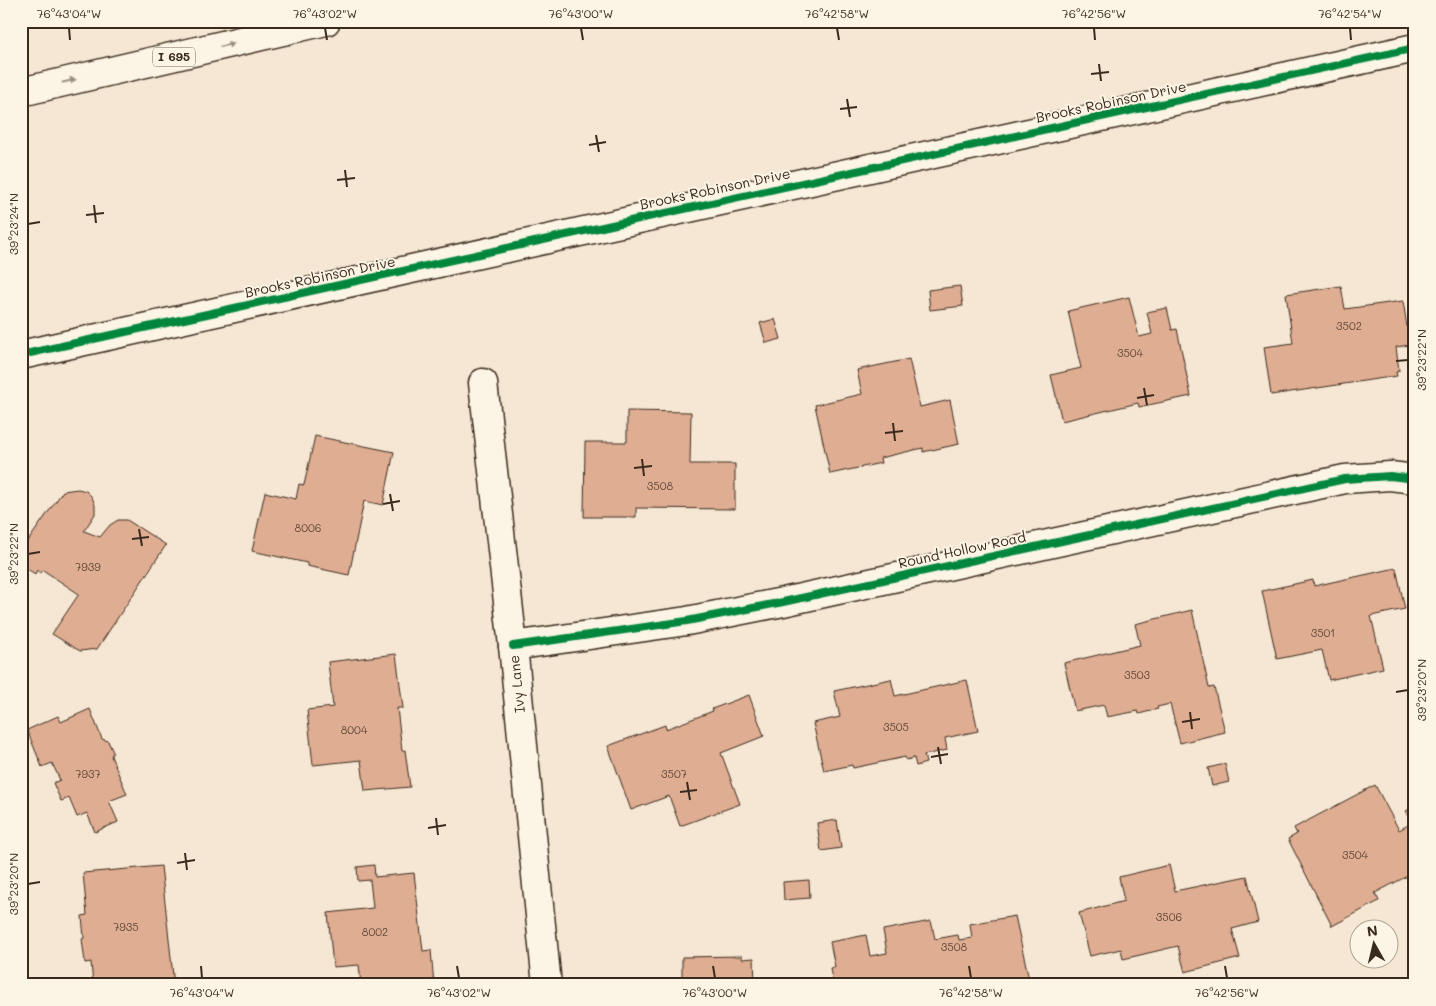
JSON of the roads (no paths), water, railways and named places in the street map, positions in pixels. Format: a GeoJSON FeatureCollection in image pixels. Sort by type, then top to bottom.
{"type":"FeatureCollection","features":[{"type":"Feature","properties":{"kind":"main road","name":"I 695"},"geometry":{"type":"LineString","coordinates":[[21,92],[326,21]]}},
{"type":"Feature","properties":{"kind":"main road","name":"Brooks Robinson Drive"},"geometry":{"type":"LineString","coordinates":[[21,355],[1415,48]]}},
{"type":"Feature","properties":{"kind":"main road","name":"Ivy Lane"},"geometry":{"type":"LineString","coordinates":[[483,383],[513,646],[548,985]]}},
{"type":"Feature","properties":{"kind":"main road","name":"Round Hollow Road"},"geometry":{"type":"LineString","coordinates":[[513,646],[687,620],[784,602],[1345,479],[1390,476],[1415,479]]}}]}
